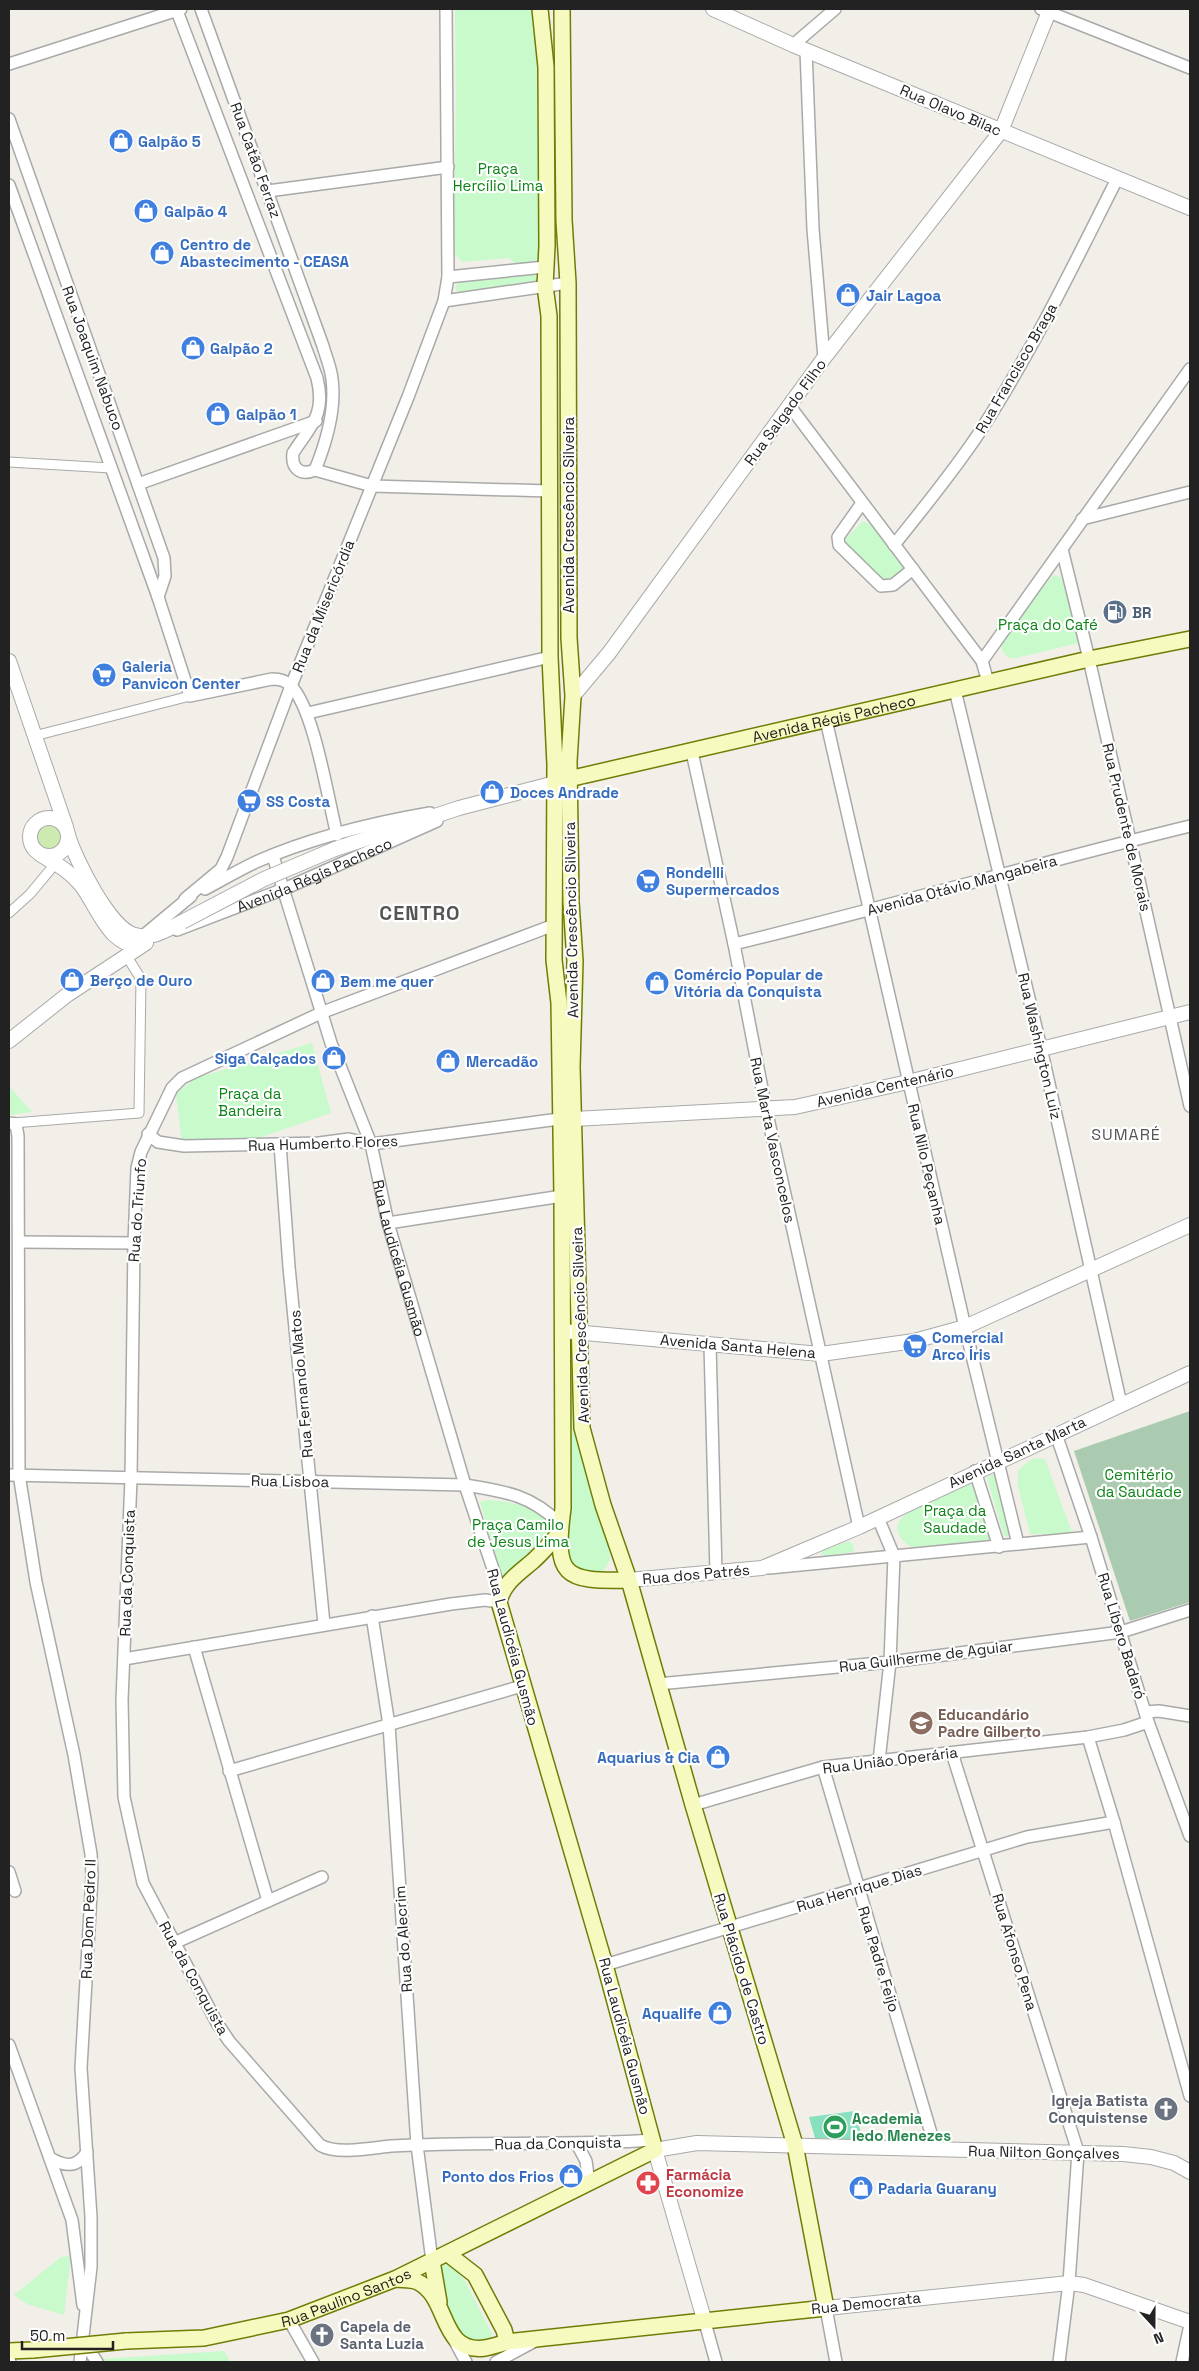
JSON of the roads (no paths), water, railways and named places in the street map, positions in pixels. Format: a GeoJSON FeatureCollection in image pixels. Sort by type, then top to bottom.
{"type":"FeatureCollection","features":[{"type":"Feature","properties":{"kind":"main road"},"geometry":{"type":"LineString","coordinates":[[540,9],[546,67],[547,246],[545,286]]}},
{"type":"Feature","properties":{"kind":"main road"},"geometry":{"type":"LineString","coordinates":[[562,9],[564,220],[568,283]]}},
{"type":"Feature","properties":{"kind":"main road","name":"Avenida Crescêncio Silveira"},"geometry":{"type":"LineString","coordinates":[[545,286],[549,316],[550,657],[562,781],[575,961],[572,996],[566,1119],[562,1196],[563,1508],[561,1561],[565,1568],[580,1578],[601,1581],[629,1580],[619,1555],[582,1428],[580,1333],[566,1119],[558,1003],[554,960],[554,925],[562,781],[573,696],[570,655],[568,283]]}},
{"type":"Feature","properties":{"kind":"main road","name":"Avenida Régis Pacheco"},"geometry":{"type":"LineString","coordinates":[[562,781],[1089,659],[1190,639]]}},
{"type":"Feature","properties":{"kind":"main road"},"geometry":{"type":"LineString","coordinates":[[550,657],[554,654],[570,655]]}},
{"type":"Feature","properties":{"kind":"main road"},"geometry":{"type":"LineString","coordinates":[[554,925],[564,919],[573,922]]}},
{"type":"Feature","properties":{"kind":"main road"},"geometry":{"type":"LineString","coordinates":[[554,960],[565,965],[575,961]]}},
{"type":"Feature","properties":{"kind":"main road"},"geometry":{"type":"LineString","coordinates":[[500,1598],[513,1577],[534,1560],[561,1529]]}},
{"type":"Feature","properties":{"kind":"main road"},"geometry":{"type":"LineString","coordinates":[[601,1581],[619,1555]]}},
{"type":"Feature","properties":{"kind":"main road","name":"Rua Plácido de Castro"},"geometry":{"type":"LineString","coordinates":[[629,1580],[693,1806],[795,2145],[826,2308]]}},
{"type":"Feature","properties":{"kind":"main road","name":"Rua Laudicéia Gusmão"},"geometry":{"type":"LineString","coordinates":[[500,1598],[522,1686],[605,1965],[654,2145]]}},
{"type":"Feature","properties":{"kind":"main road","name":"Rua Paulino Santos"},"geometry":{"type":"LineString","coordinates":[[9,2351],[126,2341],[204,2338],[289,2320],[395,2279],[448,2254],[589,2183],[654,2145]]}},
{"type":"Feature","properties":{"kind":"main road"},"geometry":{"type":"LineString","coordinates":[[448,2254],[475,2275],[504,2330],[508,2342]]}},
{"type":"Feature","properties":{"kind":"main road"},"geometry":{"type":"LineString","coordinates":[[432,2261],[440,2307],[449,2330]]}},
{"type":"Feature","properties":{"kind":"main road"},"geometry":{"type":"LineString","coordinates":[[395,2279],[413,2280],[420,2283],[429,2290],[440,2307]]}},
{"type":"Feature","properties":{"kind":"main road","name":"Rua Democrata"},"geometry":{"type":"LineString","coordinates":[[449,2330],[460,2344],[484,2348],[508,2342],[704,2319],[826,2308]]}},
{"type":"Feature","properties":{"kind":"street","name":"Rua Catão Ferraz"},"geometry":{"type":"LineString","coordinates":[[179,10],[317,378],[320,389],[316,421],[293,454],[294,466],[299,471],[309,472],[315,470],[331,409],[332,380],[323,346],[201,9]]}},
{"type":"Feature","properties":{"kind":"street"},"geometry":{"type":"LineString","coordinates":[[446,9],[448,277],[444,301],[568,283]]}},
{"type":"Feature","properties":{"kind":"street","name":"Rua Olavo Bilac"},"geometry":{"type":"LineString","coordinates":[[714,9],[1001,132],[1190,208]]}},
{"type":"Feature","properties":{"kind":"street"},"geometry":{"type":"LineString","coordinates":[[824,358],[800,47],[835,9]]}},
{"type":"Feature","properties":{"kind":"street"},"geometry":{"type":"LineString","coordinates":[[1047,9],[1190,68]]}},
{"type":"Feature","properties":{"kind":"street","name":"Rua Salgado Filho"},"geometry":{"type":"LineString","coordinates":[[573,696],[609,653],[824,358],[1001,132],[1047,9]]}},
{"type":"Feature","properties":{"kind":"street"},"geometry":{"type":"LineString","coordinates":[[9,64],[179,10]]}},
{"type":"Feature","properties":{"kind":"street","name":"Rua Joaquim Nabuco"},"geometry":{"type":"LineString","coordinates":[[9,119],[166,566],[165,576],[158,597]]}},
{"type":"Feature","properties":{"kind":"street"},"geometry":{"type":"LineString","coordinates":[[268,191],[448,167]]}},
{"type":"Feature","properties":{"kind":"street","name":"Rua Francisco Braga"},"geometry":{"type":"LineString","coordinates":[[894,544],[945,482],[982,430],[1055,302],[1117,179]]}},
{"type":"Feature","properties":{"kind":"street","name":"Rua Joaquim Nabuco"},"geometry":{"type":"LineString","coordinates":[[9,185],[14,217],[111,468],[158,597],[190,696]]}},
{"type":"Feature","properties":{"kind":"street"},"geometry":{"type":"LineString","coordinates":[[448,277],[545,267]]}},
{"type":"Feature","properties":{"kind":"street","name":"Rua da Misericórdia"},"geometry":{"type":"LineString","coordinates":[[185,899],[222,869],[291,686],[408,398],[444,301]]}},
{"type":"Feature","properties":{"kind":"street"},"geometry":{"type":"LineString","coordinates":[[982,661],[1190,369]]}},
{"type":"Feature","properties":{"kind":"street"},"geometry":{"type":"LineString","coordinates":[[789,405],[982,661],[988,682]]}},
{"type":"Feature","properties":{"kind":"street"},"geometry":{"type":"LineString","coordinates":[[138,484],[316,421]]}},
{"type":"Feature","properties":{"kind":"street"},"geometry":{"type":"LineString","coordinates":[[9,462],[111,468]]}},
{"type":"Feature","properties":{"kind":"street"},"geometry":{"type":"LineString","coordinates":[[315,470],[372,486],[549,491]]}},
{"type":"Feature","properties":{"kind":"street"},"geometry":{"type":"LineString","coordinates":[[1082,519],[1190,492]]}},
{"type":"Feature","properties":{"kind":"street"},"geometry":{"type":"LineString","coordinates":[[862,503],[838,538],[839,545],[881,586],[892,585],[913,570]]}},
{"type":"Feature","properties":{"kind":"street","name":"Rua Prudente de Morais"},"geometry":{"type":"LineString","coordinates":[[1062,549],[1089,659],[1190,1106]]}},
{"type":"Feature","properties":{"kind":"street"},"geometry":{"type":"LineString","coordinates":[[308,713],[550,657]]}},
{"type":"Feature","properties":{"kind":"street"},"geometry":{"type":"LineString","coordinates":[[9,661],[77,860],[106,908],[129,932],[144,940]]}},
{"type":"Feature","properties":{"kind":"street"},"geometry":{"type":"LineString","coordinates":[[34,736],[190,696],[272,678],[285,681],[291,686],[308,713],[337,835]]}},
{"type":"Feature","properties":{"kind":"street","name":"Rua Washington Luiz"},"geometry":{"type":"LineString","coordinates":[[956,690],[1041,1048],[1121,1404]]}},
{"type":"Feature","properties":{"kind":"street","name":"Rua Nilo Peçanha"},"geometry":{"type":"LineString","coordinates":[[826,720],[965,1327],[1018,1544]]}},
{"type":"Feature","properties":{"kind":"street","name":"Rua Marta Vasconcelos"},"geometry":{"type":"LineString","coordinates":[[692,752],[734,944],[766,1109],[859,1527]]}},
{"type":"Feature","properties":{"kind":"street","name":"Avenida Régis Pacheco"},"geometry":{"type":"LineString","coordinates":[[144,940],[264,879],[335,849],[459,808],[562,781]]}},
{"type":"Feature","properties":{"kind":"street","name":"Avenida Régis Pacheco"},"geometry":{"type":"LineString","coordinates":[[144,940],[284,888],[480,802]]}},
{"type":"Feature","properties":{"kind":"street","name":"Avenida Régis Pacheco"},"geometry":{"type":"LineString","coordinates":[[185,899],[273,856],[337,835],[411,816],[459,808]]}},
{"type":"Feature","properties":{"kind":"street"},"geometry":{"type":"LineString","coordinates":[[41,855],[51,856],[60,853],[66,846],[67,831],[58,820],[49,818],[40,820],[34,826],[30,833],[34,850],[41,855],[67,870],[80,884],[117,938],[126,944],[135,946],[144,940]]}},
{"type":"Feature","properties":{"kind":"street","name":"Avenida Otávio Mangabeira"},"geometry":{"type":"LineString","coordinates":[[734,944],[870,911],[1000,874],[1190,826]]}},
{"type":"Feature","properties":{"kind":"street"},"geometry":{"type":"LineString","coordinates":[[273,856],[323,1012]]}},
{"type":"Feature","properties":{"kind":"street"},"geometry":{"type":"LineString","coordinates":[[9,913],[30,894],[50,870]]}},
{"type":"Feature","properties":{"kind":"street"},"geometry":{"type":"LineString","coordinates":[[9,1042],[67,995],[126,955],[144,940],[185,899]]}},
{"type":"Feature","properties":{"kind":"street","name":"Rua do Triunfo"},"geometry":{"type":"LineString","coordinates":[[131,1479],[134,1243],[137,1168],[148,1134],[172,1088],[182,1078],[323,1012],[554,925]]}},
{"type":"Feature","properties":{"kind":"street"},"geometry":{"type":"LineString","coordinates":[[11,1123],[139,1113],[141,979],[126,955]]}},
{"type":"Feature","properties":{"kind":"street","name":"Rua Laudicéia Gusmão"},"geometry":{"type":"LineString","coordinates":[[323,1012],[331,1043],[371,1144],[388,1223],[500,1598]]}},
{"type":"Feature","properties":{"kind":"street","name":"Avenida Centenário"},"geometry":{"type":"LineString","coordinates":[[566,1119],[795,1107],[908,1082],[1190,1012]]}},
{"type":"Feature","properties":{"kind":"street","name":"Rua Humberto Flores"},"geometry":{"type":"LineString","coordinates":[[148,1134],[158,1142],[184,1146],[320,1143],[349,1139],[371,1144],[566,1119]]}},
{"type":"Feature","properties":{"kind":"street","name":"Rua Dom Pedro II"},"geometry":{"type":"LineString","coordinates":[[11,1123],[18,1130],[20,1242],[14,1475],[74,1755],[91,1854],[92,1876],[81,2068],[91,2217],[91,2285],[80,2362]]}},
{"type":"Feature","properties":{"kind":"street","name":"Rua Fernando Matos"},"geometry":{"type":"LineString","coordinates":[[280,1144],[289,1267],[324,1624]]}},
{"type":"Feature","properties":{"kind":"street"},"geometry":{"type":"LineString","coordinates":[[388,1223],[562,1196]]}},
{"type":"Feature","properties":{"kind":"street","name":"Avenida Santa Helena"},"geometry":{"type":"LineString","coordinates":[[562,1331],[821,1354],[914,1341],[965,1327],[1190,1224]]}},
{"type":"Feature","properties":{"kind":"street"},"geometry":{"type":"LineString","coordinates":[[20,1242],[134,1243]]}},
{"type":"Feature","properties":{"kind":"street"},"geometry":{"type":"LineString","coordinates":[[710,1344],[716,1572]]}},
{"type":"Feature","properties":{"kind":"street","name":"Avenida Santa Marta"},"geometry":{"type":"LineString","coordinates":[[762,1568],[859,1527],[999,1460],[1190,1373]]}},
{"type":"Feature","properties":{"kind":"street","name":"Rua Líbero Badaró"},"geometry":{"type":"LineString","coordinates":[[1056,1434],[1091,1537],[1147,1717],[1190,1836]]}},
{"type":"Feature","properties":{"kind":"street"},"geometry":{"type":"LineString","coordinates":[[974,1472],[999,1547]]}},
{"type":"Feature","properties":{"kind":"street","name":"Rua Lisboa"},"geometry":{"type":"LineString","coordinates":[[14,1475],[465,1485],[504,1492],[529,1500],[549,1512],[561,1529]]}},
{"type":"Feature","properties":{"kind":"street","name":"Rua da Conquista"},"geometry":{"type":"LineString","coordinates":[[131,1479],[122,1700],[124,1797],[143,1883],[229,2041],[320,2145],[333,2150],[417,2145],[654,2145]]}},
{"type":"Feature","properties":{"kind":"street"},"geometry":{"type":"LineString","coordinates":[[878,1518],[894,1556],[890,1662],[879,1761]]}},
{"type":"Feature","properties":{"kind":"street"},"geometry":{"type":"LineString","coordinates":[[762,1568],[1091,1537]]}},
{"type":"Feature","properties":{"kind":"street","name":"Rua dos Patrés"},"geometry":{"type":"LineString","coordinates":[[629,1580],[762,1568]]}},
{"type":"Feature","properties":{"kind":"street"},"geometry":{"type":"LineString","coordinates":[[124,1659],[372,1616],[500,1598]]}},
{"type":"Feature","properties":{"kind":"street","name":"Rua Guilherme de Aguiar"},"geometry":{"type":"LineString","coordinates":[[658,1684],[890,1662],[1121,1632],[1190,1610]]}},
{"type":"Feature","properties":{"kind":"street","name":"Rua do Alecrim"},"geometry":{"type":"LineString","coordinates":[[372,1616],[389,1725],[417,2145],[432,2261]]}},
{"type":"Feature","properties":{"kind":"street"},"geometry":{"type":"LineString","coordinates":[[194,1647],[268,1901]]}},
{"type":"Feature","properties":{"kind":"street"},"geometry":{"type":"LineString","coordinates":[[229,1771],[522,1686]]}},
{"type":"Feature","properties":{"kind":"street","name":"Rua União Operária"},"geometry":{"type":"LineString","coordinates":[[693,1806],[823,1767],[1088,1737],[1124,1730],[1159,1711],[1190,1716]]}},
{"type":"Feature","properties":{"kind":"street"},"geometry":{"type":"LineString","coordinates":[[1088,1737],[1188,2077],[1190,2096]]}},
{"type":"Feature","properties":{"kind":"street","name":"Rua Afonso Pena"},"geometry":{"type":"LineString","coordinates":[[952,1753],[1078,2152]]}},
{"type":"Feature","properties":{"kind":"street","name":"Rua Padre Feijo"},"geometry":{"type":"LineString","coordinates":[[823,1767],[936,2150]]}},
{"type":"Feature","properties":{"kind":"street","name":"Rua Henrique Dias"},"geometry":{"type":"LineString","coordinates":[[605,1965],[1042,1833],[1114,1822]]}},
{"type":"Feature","properties":{"kind":"street"},"geometry":{"type":"LineString","coordinates":[[9,1872],[15,1891]]}},
{"type":"Feature","properties":{"kind":"street"},"geometry":{"type":"LineString","coordinates":[[174,1943],[322,1877]]}},
{"type":"Feature","properties":{"kind":"street"},"geometry":{"type":"LineString","coordinates":[[9,2045],[72,2220],[85,2322]]}},
{"type":"Feature","properties":{"kind":"street","name":"Rua Nilton Gonçalves"},"geometry":{"type":"LineString","coordinates":[[654,2145],[697,2143],[1078,2152],[1151,2157],[1174,2164],[1190,2172]]}},
{"type":"Feature","properties":{"kind":"street"},"geometry":{"type":"LineString","coordinates":[[577,2144],[586,2160],[589,2183]]}},
{"type":"Feature","properties":{"kind":"street"},"geometry":{"type":"LineString","coordinates":[[654,2145],[716,2362]]}},
{"type":"Feature","properties":{"kind":"street"},"geometry":{"type":"LineString","coordinates":[[50,2158],[64,2165],[73,2165],[82,2159],[86,2152]]}},
{"type":"Feature","properties":{"kind":"street"},"geometry":{"type":"LineString","coordinates":[[1059,2362],[1069,2283],[1078,2152]]}},
{"type":"Feature","properties":{"kind":"street","name":"Rua Democrata"},"geometry":{"type":"LineString","coordinates":[[826,2308],[1069,2283],[1084,2285],[1190,2324]]}},
{"type":"Feature","properties":{"kind":"street","name":"Rua Plácido de Castro"},"geometry":{"type":"LineString","coordinates":[[826,2308],[836,2362]]}},
{"type":"Feature","properties":{"kind":"street"},"geometry":{"type":"LineString","coordinates":[[289,2320],[312,2362]]}},
{"type":"Feature","properties":{"kind":"street"},"geometry":{"type":"LineString","coordinates":[[1182,2362],[1190,2324]]}},
{"type":"Feature","properties":{"kind":"street"},"geometry":{"type":"LineString","coordinates":[[449,2330],[466,2362]]}},
{"type":"Feature","properties":{"kind":"street"},"geometry":{"type":"LineString","coordinates":[[82,2340],[97,2362]]}},
{"type":"Feature","properties":{"kind":"street"},"geometry":{"type":"LineString","coordinates":[[496,2362],[537,2340]]}},
{"type":"Feature","properties":{"kind":"street"},"geometry":{"type":"LineString","coordinates":[[9,2358],[10,2362]]}},
{"type":"Feature","properties":{"kind":"place","name":"Galpão 5"},"geometry":{"type":"Point","coordinates":[121,141]}},
{"type":"Feature","properties":{"kind":"place","name":"Galpão 4"},"geometry":{"type":"Point","coordinates":[146,211]}},
{"type":"Feature","properties":{"kind":"place","name":"Centro de Abastecimento - CEASA"},"geometry":{"type":"Point","coordinates":[162,253]}},
{"type":"Feature","properties":{"kind":"place","name":"Jair Lagoa"},"geometry":{"type":"Point","coordinates":[848,295]}},
{"type":"Feature","properties":{"kind":"place","name":"Galpão 2"},"geometry":{"type":"Point","coordinates":[193,348]}},
{"type":"Feature","properties":{"kind":"place","name":"Galpão 1"},"geometry":{"type":"Point","coordinates":[218,414]}},
{"type":"Feature","properties":{"kind":"place","name":"BR"},"geometry":{"type":"Point","coordinates":[1115,612]}},
{"type":"Feature","properties":{"kind":"place","name":"Galeria Panvicon Center"},"geometry":{"type":"Point","coordinates":[104,675]}},
{"type":"Feature","properties":{"kind":"place","name":"Doces Andrade"},"geometry":{"type":"Point","coordinates":[492,792]}},
{"type":"Feature","properties":{"kind":"place","name":"SS Costa"},"geometry":{"type":"Point","coordinates":[249,801]}},
{"type":"Feature","properties":{"kind":"place","name":"Rondelli Supermercados"},"geometry":{"type":"Point","coordinates":[648,881]}},
{"type":"Feature","properties":{"kind":"place","name":"Berço de Ouro"},"geometry":{"type":"Point","coordinates":[72,980]}},
{"type":"Feature","properties":{"kind":"place","name":"Bem me quer"},"geometry":{"type":"Point","coordinates":[323,981]}},
{"type":"Feature","properties":{"kind":"place","name":"Comércio Popular de Vitória da Conquista"},"geometry":{"type":"Point","coordinates":[657,983]}},
{"type":"Feature","properties":{"kind":"place","name":"Siga Calçados"},"geometry":{"type":"Point","coordinates":[334,1058]}},
{"type":"Feature","properties":{"kind":"place","name":"Mercadão"},"geometry":{"type":"Point","coordinates":[448,1061]}},
{"type":"Feature","properties":{"kind":"place","name":"Comercial Arco Íris"},"geometry":{"type":"Point","coordinates":[915,1346]}},
{"type":"Feature","properties":{"kind":"place","name":"Educandário Padre Gilberto"},"geometry":{"type":"Point","coordinates":[921,1723]}},
{"type":"Feature","properties":{"kind":"place","name":"Aquarius & Cia"},"geometry":{"type":"Point","coordinates":[718,1757]}},
{"type":"Feature","properties":{"kind":"place","name":"Aqualife"},"geometry":{"type":"Point","coordinates":[720,2013]}},
{"type":"Feature","properties":{"kind":"place","name":"Igreja Batista Conquistense"},"geometry":{"type":"Point","coordinates":[1166,2109]}},
{"type":"Feature","properties":{"kind":"place","name":"Academia Iedo Menezes"},"geometry":{"type":"Point","coordinates":[835,2127]}},
{"type":"Feature","properties":{"kind":"place","name":"Ponto dos Frios"},"geometry":{"type":"Point","coordinates":[571,2176]}},
{"type":"Feature","properties":{"kind":"place","name":"Farmácia Economize"},"geometry":{"type":"Point","coordinates":[648,2183]}},
{"type":"Feature","properties":{"kind":"place","name":"Padaria Guarany"},"geometry":{"type":"Point","coordinates":[861,2188]}},
{"type":"Feature","properties":{"kind":"place","name":"Capela de Santa Luzia"},"geometry":{"type":"Point","coordinates":[322,2335]}},
{"type":"Feature","properties":{"kind":"district","name":"CENTRO"},"geometry":{"type":"Point","coordinates":[420,913]}},
{"type":"Feature","properties":{"kind":"district","name":"SUMARÉ"},"geometry":{"type":"Point","coordinates":[1126,1134]}},
{"type":"Feature","properties":{"kind":"park label","name":"Praça Hercílio Lima"},"geometry":{"type":"Point","coordinates":[498,176]}},
{"type":"Feature","properties":{"kind":"park label","name":"Praça do Café"},"geometry":{"type":"Point","coordinates":[1048,624]}},
{"type":"Feature","properties":{"kind":"park label","name":"Praça da Bandeira"},"geometry":{"type":"Point","coordinates":[250,1102]}},
{"type":"Feature","properties":{"kind":"park label","name":"Cemitério da Saudade"},"geometry":{"type":"Point","coordinates":[1139,1482]}},
{"type":"Feature","properties":{"kind":"park label","name":"Praça da Saudade"},"geometry":{"type":"Point","coordinates":[955,1518]}},
{"type":"Feature","properties":{"kind":"park label","name":"Praça Camilo de Jesus Lima"},"geometry":{"type":"Point","coordinates":[518,1532]}}]}
